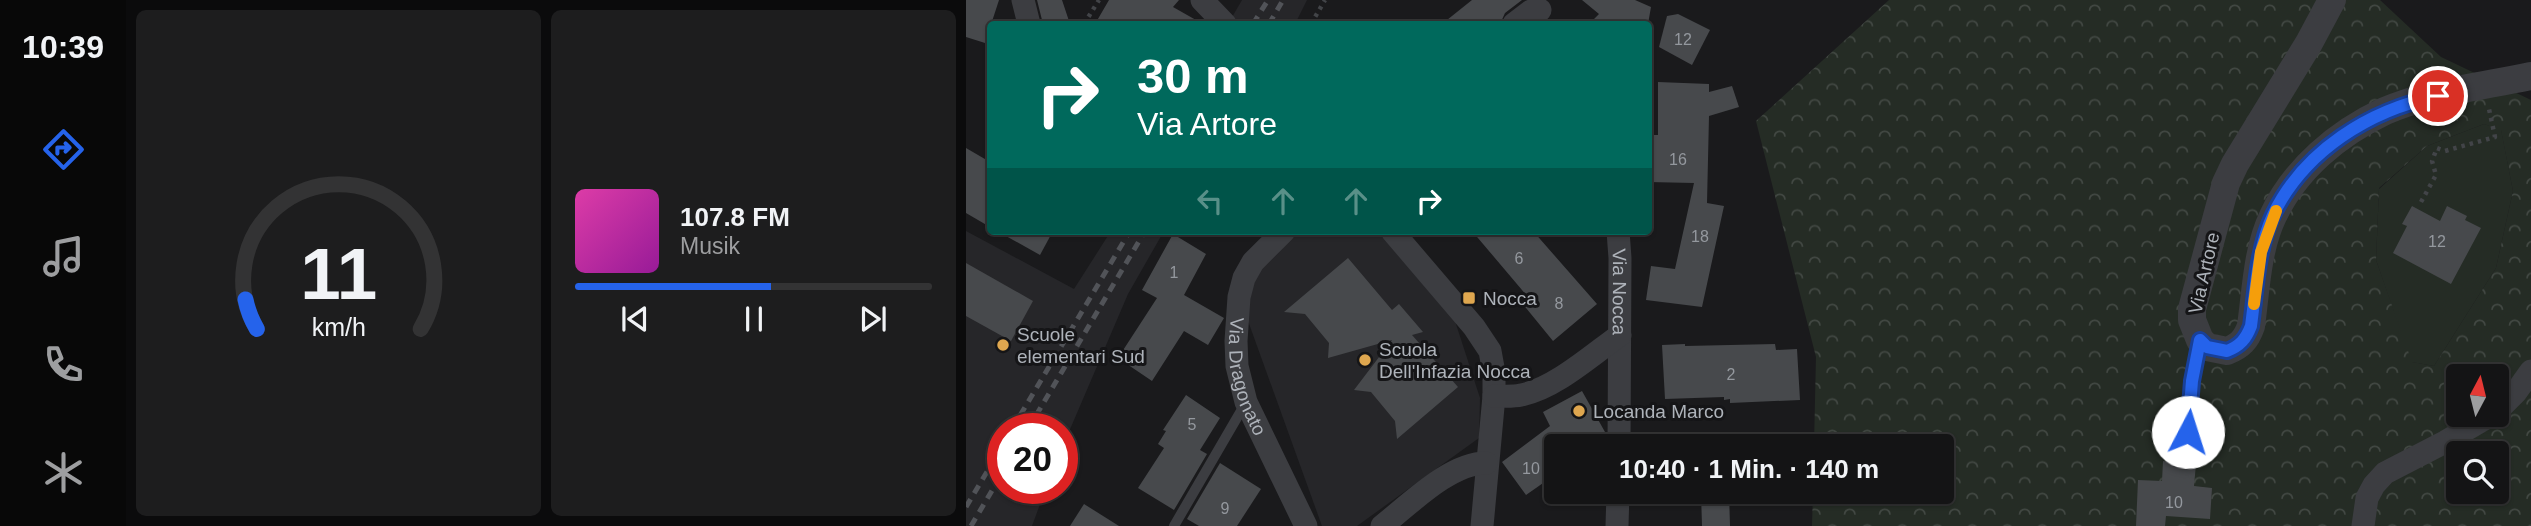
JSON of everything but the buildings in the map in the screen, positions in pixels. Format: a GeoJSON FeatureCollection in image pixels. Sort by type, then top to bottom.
{"type":"FeatureCollection","features":[{"type":"Feature","properties":{"kind":"street"},"geometry":{"type":"LineString","coordinates":[[1023,0],[1028,21]]}},
{"type":"Feature","properties":{"kind":"street"},"geometry":{"type":"LineString","coordinates":[[1202,0],[1221,21]]}},
{"type":"Feature","properties":{"kind":"street","name":"Via Artore"},"geometry":{"type":"LineString","coordinates":[[2332,0],[2226,183],[2192,309],[2192,320],[2200,340],[2207,347],[2227,351],[2243,342],[2248,335],[2261,252],[2272,216],[2296,178],[2314,158],[2361,124],[2385,111],[2420,99],[2531,76]]}},
{"type":"Feature","properties":{"kind":"street"},"geometry":{"type":"LineString","coordinates":[[1518,21],[1531,11],[1545,11]]}},
{"type":"Feature","properties":{"kind":"street","name":"Via Dragonato"},"geometry":{"type":"LineString","coordinates":[[1280,235],[1254,262],[1244,278],[1236,341],[1237,366],[1246,402],[1306,526]]}},
{"type":"Feature","properties":{"kind":"street"},"geometry":{"type":"LineString","coordinates":[[1395,235],[1475,327],[1490,351],[1494,396],[1482,526]]}},
{"type":"Feature","properties":{"kind":"street","name":"Via Nocca"},"geometry":{"type":"LineString","coordinates":[[1494,396],[1532,393],[1620,335],[1618,235]]}},
{"type":"Feature","properties":{"kind":"street"},"geometry":{"type":"LineString","coordinates":[[1619,434],[1620,335]]}},
{"type":"Feature","properties":{"kind":"street"},"geometry":{"type":"LineString","coordinates":[[2510,398],[2531,371]]}},
{"type":"Feature","properties":{"kind":"street"},"geometry":{"type":"LineString","coordinates":[[2363,526],[2367,498],[2385,473],[2471,427]]}},
{"type":"Feature","properties":{"kind":"street"},"geometry":{"type":"LineString","coordinates":[[1382,526],[1454,472],[1476,463],[1486,464]]}},
{"type":"Feature","properties":{"kind":"street"},"geometry":{"type":"LineString","coordinates":[[1617,526],[1618,504]]}},
{"type":"Feature","properties":{"kind":"lane"},"geometry":{"type":"LineString","coordinates":[[2186,458],[2192,381],[2200,340]]}},
{"type":"Feature","properties":{"kind":"lane"},"geometry":{"type":"LineString","coordinates":[[1174,526],[1246,402]]}},
{"type":"Feature","properties":{"kind":"path"},"geometry":{"type":"LineString","coordinates":[[1086,21],[1099,0]]}},
{"type":"Feature","properties":{"kind":"path"},"geometry":{"type":"LineString","coordinates":[[1313,21],[1325,0]]}},
{"type":"Feature","properties":{"kind":"path"},"geometry":{"type":"LineString","coordinates":[[2421,202],[2436,175],[2432,162],[2437,148],[2445,151],[2495,137],[2490,109],[2480,110]]}},
{"type":"Feature","properties":{"kind":"shaded area"},"geometry":{"type":"Polygon","coordinates":[[[1242,0],[1307,0],[1296,21],[1230,21],[1242,0]]]}},
{"type":"Feature","properties":{"kind":"shaded area"},"geometry":{"type":"Polygon","coordinates":[[[966,231],[1074,289],[1108,235],[1162,235],[1128,294],[1077,413],[987,413],[987,504],[1040,504],[1032,526],[966,526],[966,231]]]}},
{"type":"Feature","properties":{"kind":"shaded area","name":"Scuola Dell'Infazia Nocca"},"geometry":{"type":"Polygon","coordinates":[[[1272,235],[1380,235],[1455,321],[1480,398],[1479,438],[1357,526],[1322,526],[1243,307],[1272,235]]]}},
{"type":"Feature","properties":{"kind":"green space"},"geometry":{"type":"Polygon","coordinates":[[[1889,0],[2380,0],[2441,57],[2531,100],[2531,526],[1812,526],[1813,504],[1954,504],[1954,434],[1814,434],[1816,357],[1756,121],[1889,0]],[[2484,124],[2427,146],[2379,188],[2376,260],[2412,362],[2434,366],[2496,268],[2513,191],[2501,130],[2484,124]]]}},
{"type":"Feature","properties":{"kind":"green space"},"geometry":{"type":"Polygon","coordinates":[[[2484,124],[2501,129],[2513,191],[2496,268],[2434,366],[2411,362],[2376,260],[2379,189],[2427,146],[2484,124]]]}},
{"type":"Feature","properties":{"kind":"railway"},"geometry":{"type":"LineString","coordinates":[[1255,21],[1268,0]]}},
{"type":"Feature","properties":{"kind":"railway"},"geometry":{"type":"LineString","coordinates":[[1271,21],[1283,0]]}},
{"type":"Feature","properties":{"kind":"railway"},"geometry":{"type":"LineString","coordinates":[[1022,413],[1128,235]]}},
{"type":"Feature","properties":{"kind":"railway"},"geometry":{"type":"LineString","coordinates":[[1037,413],[1143,235]]}},
{"type":"Feature","properties":{"kind":"railway"},"geometry":{"type":"LineString","coordinates":[[966,507],[987,472]]}},
{"type":"Feature","properties":{"kind":"railway"},"geometry":{"type":"LineString","coordinates":[[971,526],[987,499]]}},
{"type":"Feature","properties":{"kind":"slow traffic"},"geometry":{"type":"LineString","coordinates":[[2254,304],[2261,252],[2276,211]]}},
{"type":"Feature","properties":{"kind":"place","name":"Nocca"},"geometry":{"type":"Point","coordinates":[1469,298]}},
{"type":"Feature","properties":{"kind":"place","name":"Scuole elementari Sud"},"geometry":{"type":"Point","coordinates":[1003,345]}},
{"type":"Feature","properties":{"kind":"place","name":"Scuola Dell'Infazia Nocca"},"geometry":{"type":"Point","coordinates":[1365,360]}},
{"type":"Feature","properties":{"kind":"place","name":"Locanda Marco"},"geometry":{"type":"Point","coordinates":[1579,411]}},
{"type":"Feature","properties":{"kind":"route"},"geometry":{"type":"LineString","coordinates":[[2188,432],[2192,381],[2200,340],[2207,347],[2227,351],[2243,342],[2248,335],[2261,252],[2267,232],[2272,216],[2296,178],[2314,158],[2361,124],[2385,111],[2438,96]]}}]}
